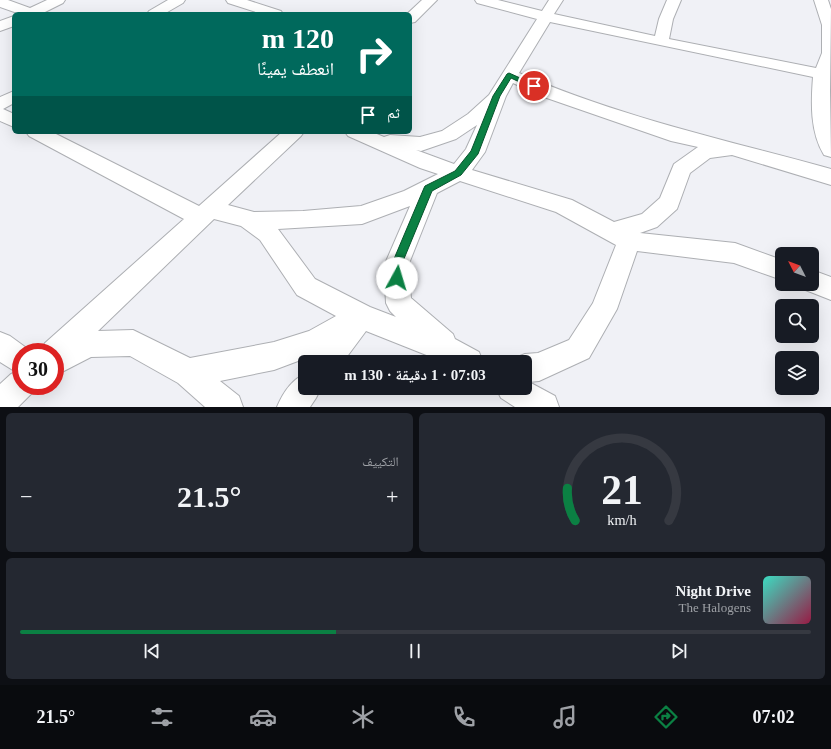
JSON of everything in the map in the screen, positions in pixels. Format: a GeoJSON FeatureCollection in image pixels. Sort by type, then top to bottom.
{"type":"FeatureCollection","features":[{"type":"Feature","properties":{"kind":"street"},"geometry":{"type":"LineString","coordinates":[[35,12],[58,0]]}},
{"type":"Feature","properties":{"kind":"street"},"geometry":{"type":"LineString","coordinates":[[157,12],[178,0]]}},
{"type":"Feature","properties":{"kind":"street"},"geometry":{"type":"LineString","coordinates":[[233,0],[270,12]]}},
{"type":"Feature","properties":{"kind":"street"},"geometry":{"type":"LineString","coordinates":[[412,15],[430,0]]}},
{"type":"Feature","properties":{"kind":"street"},"geometry":{"type":"LineString","coordinates":[[482,0],[546,17],[826,75]]}},
{"type":"Feature","properties":{"kind":"street"},"geometry":{"type":"LineString","coordinates":[[252,221],[303,220],[362,215],[412,197],[458,173],[475,152],[497,96],[556,0]]}},
{"type":"Feature","properties":{"kind":"street"},"geometry":{"type":"LineString","coordinates":[[661,42],[666,19],[674,0]]}},
{"type":"Feature","properties":{"kind":"street"},"geometry":{"type":"LineString","coordinates":[[821,0],[829,26],[830,53],[821,91],[823,128],[831,150]]}},
{"type":"Feature","properties":{"kind":"street"},"geometry":{"type":"LineString","coordinates":[[0,2],[26,12]]}},
{"type":"Feature","properties":{"kind":"street"},"geometry":{"type":"LineString","coordinates":[[0,27],[12,21]]}},
{"type":"Feature","properties":{"kind":"street"},"geometry":{"type":"LineString","coordinates":[[509,75],[547,92],[678,136],[734,149],[831,177]]}},
{"type":"Feature","properties":{"kind":"street"},"geometry":{"type":"LineString","coordinates":[[376,142],[421,144],[449,135],[475,118],[497,96]]}},
{"type":"Feature","properties":{"kind":"street"},"geometry":{"type":"LineString","coordinates":[[0,104],[12,97]]}},
{"type":"Feature","properties":{"kind":"street"},"geometry":{"type":"LineString","coordinates":[[0,114],[12,120]]}},
{"type":"Feature","properties":{"kind":"street"},"geometry":{"type":"LineString","coordinates":[[40,134],[205,213],[248,219],[252,221],[268,233],[306,287],[361,316],[456,355]]}},
{"type":"Feature","properties":{"kind":"street"},"geometry":{"type":"LineString","coordinates":[[64,345],[292,134]]}},
{"type":"Feature","properties":{"kind":"street"},"geometry":{"type":"LineString","coordinates":[[359,134],[427,163],[564,206],[620,236],[735,253],[775,267]]}},
{"type":"Feature","properties":{"kind":"street"},"geometry":{"type":"LineString","coordinates":[[620,236],[649,221],[669,204],[681,169],[705,152],[734,149]]}},
{"type":"Feature","properties":{"kind":"street"},"geometry":{"type":"LineString","coordinates":[[428,188],[396,266],[399,303],[459,355]]}},
{"type":"Feature","properties":{"kind":"street"},"geometry":{"type":"LineString","coordinates":[[532,367],[539,366],[579,349],[604,309],[620,236]]}},
{"type":"Feature","properties":{"kind":"street"},"geometry":{"type":"LineString","coordinates":[[819,284],[831,289]]}},
{"type":"Feature","properties":{"kind":"street"},"geometry":{"type":"LineString","coordinates":[[330,355],[361,316]]}},
{"type":"Feature","properties":{"kind":"street"},"geometry":{"type":"LineString","coordinates":[[188,373],[274,356],[316,341],[361,316]]}},
{"type":"Feature","properties":{"kind":"street"},"geometry":{"type":"LineString","coordinates":[[64,356],[88,344],[133,344],[188,373],[228,407]]}},
{"type":"Feature","properties":{"kind":"street"},"geometry":{"type":"LineString","coordinates":[[0,345],[12,354]]}},
{"type":"Feature","properties":{"kind":"street"},"geometry":{"type":"LineString","coordinates":[[0,404],[12,393]]}},
{"type":"Feature","properties":{"kind":"street"},"geometry":{"type":"LineString","coordinates":[[292,407],[301,395]]}},
{"type":"Feature","properties":{"kind":"street"},"geometry":{"type":"LineString","coordinates":[[523,395],[544,407]]}},
{"type":"Feature","properties":{"kind":"route"},"geometry":{"type":"LineString","coordinates":[[397,278],[396,266],[428,188],[458,173],[475,152],[497,96],[509,75],[534,86]]}}]}
